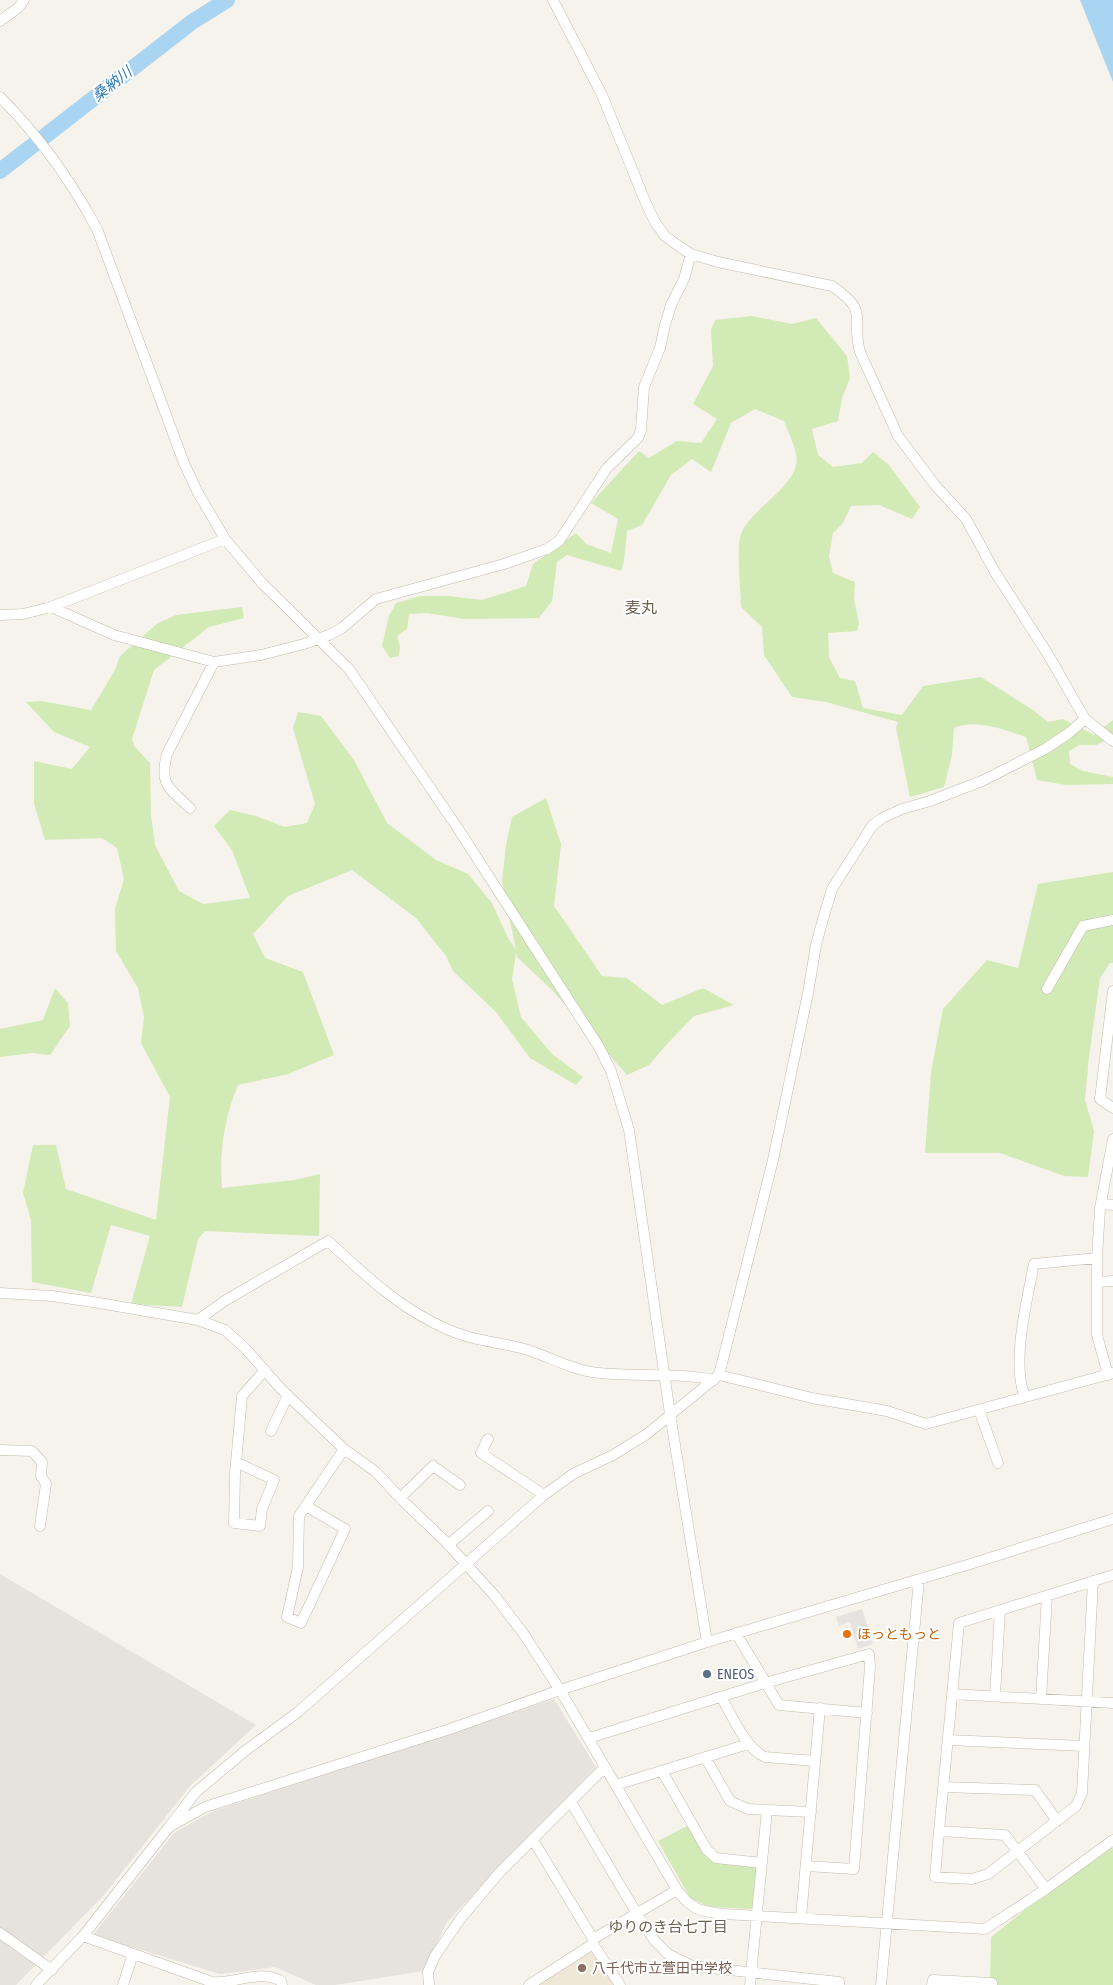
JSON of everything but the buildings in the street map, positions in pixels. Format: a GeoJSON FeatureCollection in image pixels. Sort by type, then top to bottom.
{"type":"FeatureCollection","features":[{"type":"Feature","properties":{"kind":"street"},"geometry":{"type":"LineString","coordinates":[[0,21],[18,8],[24,0]]}},
{"type":"Feature","properties":{"kind":"street"},"geometry":{"type":"LineString","coordinates":[[553,0],[602,95],[655,222],[665,236],[691,254],[718,262],[832,286],[848,296],[856,306],[857,343],[898,436],[935,486],[966,519],[995,572],[1049,656],[1085,719],[1113,742]]}},
{"type":"Feature","properties":{"kind":"street"},"geometry":{"type":"LineString","coordinates":[[0,97],[17,114],[56,162],[82,201],[97,229],[184,463],[196,491],[225,539],[262,583],[348,669],[441,804],[599,1047],[611,1071],[629,1130],[670,1414],[706,1642]]}},
{"type":"Feature","properties":{"kind":"street"},"geometry":{"type":"LineString","coordinates":[[51,607],[114,635],[214,662],[261,655],[304,644],[342,628],[376,599],[504,564],[546,550],[559,541],[607,468],[638,438],[641,430],[644,387],[660,348],[669,312],[684,279],[691,254]]}},
{"type":"Feature","properties":{"kind":"street"},"geometry":{"type":"LineString","coordinates":[[0,615],[23,614],[51,607],[225,539]]}},
{"type":"Feature","properties":{"kind":"street"},"geometry":{"type":"LineString","coordinates":[[190,808],[164,780],[163,769],[167,754],[214,662]]}},
{"type":"Feature","properties":{"kind":"street"},"geometry":{"type":"LineString","coordinates":[[36,1985],[83,1936],[196,1792],[245,1751],[298,1712],[544,1495],[573,1474],[613,1455],[647,1434],[716,1378],[773,1160],[808,993],[816,945],[832,889],[872,826],[882,818],[902,809],[982,781],[1045,750],[1085,719]]}},
{"type":"Feature","properties":{"kind":"street"},"geometry":{"type":"LineString","coordinates":[[1047,989],[1083,926],[1113,920]]}},
{"type":"Feature","properties":{"kind":"street"},"geometry":{"type":"LineString","coordinates":[[1113,991],[1110,1046],[1100,1098],[1113,1108]]}},
{"type":"Feature","properties":{"kind":"street"},"geometry":{"type":"LineString","coordinates":[[198,1320],[226,1300],[328,1241],[391,1298],[418,1315],[448,1330],[474,1338],[527,1350],[599,1373],[716,1378],[887,1411],[926,1424],[1110,1374],[1097,1335],[1097,1258],[1101,1204],[1113,1139]]}},
{"type":"Feature","properties":{"kind":"street"},"geometry":{"type":"LineString","coordinates":[[1101,1204],[1113,1205]]}},
{"type":"Feature","properties":{"kind":"street"},"geometry":{"type":"LineString","coordinates":[[1025,1397],[1020,1384],[1021,1346],[1034,1264],[1097,1258]]}},
{"type":"Feature","properties":{"kind":"street"},"geometry":{"type":"LineString","coordinates":[[1097,1282],[1113,1280]]}},
{"type":"Feature","properties":{"kind":"street"},"geometry":{"type":"LineString","coordinates":[[0,1293],[52,1296],[198,1320],[225,1330],[344,1449],[376,1472],[494,1595],[523,1633],[560,1690],[677,1890],[687,1904],[699,1910],[711,1913],[985,1929],[1112,1843]]}},
{"type":"Feature","properties":{"kind":"street"},"geometry":{"type":"LineString","coordinates":[[236,1462],[274,1480],[262,1509],[260,1526],[234,1523],[236,1462],[242,1396],[265,1370]]}},
{"type":"Feature","properties":{"kind":"street"},"geometry":{"type":"LineString","coordinates":[[271,1431],[288,1395]]}},
{"type":"Feature","properties":{"kind":"street"},"geometry":{"type":"LineString","coordinates":[[979,1410],[998,1463]]}},
{"type":"Feature","properties":{"kind":"street"},"geometry":{"type":"LineString","coordinates":[[488,1439],[481,1453],[544,1495]]}},
{"type":"Feature","properties":{"kind":"street"},"geometry":{"type":"LineString","coordinates":[[306,1506],[345,1529],[302,1623],[287,1617],[298,1567],[299,1516],[344,1449]]}},
{"type":"Feature","properties":{"kind":"street"},"geometry":{"type":"LineString","coordinates":[[0,1450],[32,1451],[42,1462],[41,1476],[46,1484],[40,1526]]}},
{"type":"Feature","properties":{"kind":"street"},"geometry":{"type":"LineString","coordinates":[[400,1498],[433,1466],[460,1485]]}},
{"type":"Feature","properties":{"kind":"street"},"geometry":{"type":"LineString","coordinates":[[448,1545],[488,1511]]}},
{"type":"Feature","properties":{"kind":"street"},"geometry":{"type":"LineString","coordinates":[[169,1827],[205,1807],[450,1729],[560,1690],[706,1642],[919,1580],[1113,1519]]}},
{"type":"Feature","properties":{"kind":"street"},"geometry":{"type":"LineString","coordinates":[[1093,1581],[1081,1797],[1076,1806],[988,1874],[978,1878],[935,1877],[958,1623],[1047,1596],[1093,1581],[1113,1575]]}},
{"type":"Feature","properties":{"kind":"street"},"geometry":{"type":"LineString","coordinates":[[881,1985],[919,1580]]}},
{"type":"Feature","properties":{"kind":"street"},"geometry":{"type":"LineString","coordinates":[[1040,1699],[1047,1596]]}},
{"type":"Feature","properties":{"kind":"street"},"geometry":{"type":"LineString","coordinates":[[995,1696],[1000,1610]]}},
{"type":"Feature","properties":{"kind":"street"},"geometry":{"type":"LineString","coordinates":[[736,1633],[779,1705],[867,1713]]}},
{"type":"Feature","properties":{"kind":"street"},"geometry":{"type":"LineString","coordinates":[[588,1738],[765,1683],[870,1654],[854,1869],[806,1866]]}},
{"type":"Feature","properties":{"kind":"street"},"geometry":{"type":"LineString","coordinates":[[952,1694],[1113,1703]]}},
{"type":"Feature","properties":{"kind":"street"},"geometry":{"type":"LineString","coordinates":[[721,1697],[748,1744],[758,1754],[765,1757],[815,1760]]}},
{"type":"Feature","properties":{"kind":"street"},"geometry":{"type":"LineString","coordinates":[[801,1917],[820,1708]]}},
{"type":"Feature","properties":{"kind":"street"},"geometry":{"type":"LineString","coordinates":[[948,1740],[1084,1746]]}},
{"type":"Feature","properties":{"kind":"street"},"geometry":{"type":"LineString","coordinates":[[616,1785],[748,1744]]}},
{"type":"Feature","properties":{"kind":"street"},"geometry":{"type":"LineString","coordinates":[[705,1757],[730,1801],[748,1809],[811,1812]]}},
{"type":"Feature","properties":{"kind":"street"},"geometry":{"type":"LineString","coordinates":[[429,1985],[428,1972],[446,1938],[500,1872],[605,1767]]}},
{"type":"Feature","properties":{"kind":"street"},"geometry":{"type":"LineString","coordinates":[[662,1771],[707,1850],[716,1858],[762,1863]]}},
{"type":"Feature","properties":{"kind":"street"},"geometry":{"type":"LineString","coordinates":[[943,1787],[1035,1790],[1057,1821]]}},
{"type":"Feature","properties":{"kind":"street"},"geometry":{"type":"LineString","coordinates":[[571,1802],[637,1914],[654,1940],[668,1954],[692,1966],[839,1982],[839,1985]]}},
{"type":"Feature","properties":{"kind":"street"},"geometry":{"type":"LineString","coordinates":[[750,1985],[767,1810]]}},
{"type":"Feature","properties":{"kind":"street"},"geometry":{"type":"LineString","coordinates":[[939,1831],[1005,1835],[1046,1889]]}},
{"type":"Feature","properties":{"kind":"street"},"geometry":{"type":"LineString","coordinates":[[532,1840],[620,1985]]}},
{"type":"Feature","properties":{"kind":"street"},"geometry":{"type":"LineString","coordinates":[[529,1985],[593,1942],[677,1890]]}},
{"type":"Feature","properties":{"kind":"street"},"geometry":{"type":"LineString","coordinates":[[0,1933],[52,1970]]}},
{"type":"Feature","properties":{"kind":"street"},"geometry":{"type":"LineString","coordinates":[[83,1936],[218,1984],[265,1975],[281,1981],[282,1985]]}},
{"type":"Feature","properties":{"kind":"street"},"geometry":{"type":"LineString","coordinates":[[123,1985],[133,1954]]}},
{"type":"Feature","properties":{"kind":"street"},"geometry":{"type":"LineString","coordinates":[[932,1985],[933,1980],[992,1985]]}},
{"type":"Feature","properties":{"kind":"shaded area"},"geometry":{"type":"Polygon","coordinates":[[[0,1574],[256,1725],[190,1786],[104,1895],[16,1985],[0,1985],[0,1574]]]}},
{"type":"Feature","properties":{"kind":"shaded area"},"geometry":{"type":"Polygon","coordinates":[[[862,1609],[873,1644],[858,1649],[850,1622],[839,1626],[836,1617],[862,1609]]]}},
{"type":"Feature","properties":{"kind":"shaded area"},"geometry":{"type":"Polygon","coordinates":[[[554,1699],[596,1767],[447,1922],[424,1971],[335,1985],[316,1985],[275,1967],[220,1974],[93,1935],[174,1833],[213,1811],[554,1699]]]}},
{"type":"Feature","properties":{"kind":"shaded area","name":"八千代市立萱田中学校"},"geometry":{"type":"Polygon","coordinates":[[[592,1951],[614,1985],[533,1985],[592,1951]]]}},
{"type":"Feature","properties":{"kind":"green space"},"geometry":{"type":"Polygon","coordinates":[[[752,316],[792,324],[816,318],[847,356],[850,378],[842,398],[838,421],[812,429],[818,455],[833,467],[862,463],[873,452],[888,464],[920,507],[912,519],[879,505],[851,506],[843,523],[833,533],[829,557],[833,573],[855,582],[854,599],[859,623],[857,631],[828,633],[829,657],[840,678],[855,681],[863,708],[902,715],[923,686],[981,677],[1033,710],[1048,722],[1063,719],[1094,735],[1113,720],[1113,737],[1096,745],[1079,745],[1069,751],[1070,764],[1083,771],[1113,777],[1113,784],[1066,785],[1037,780],[1026,737],[990,726],[972,724],[954,728],[952,755],[944,787],[910,797],[896,728],[898,722],[826,702],[792,697],[764,655],[762,627],[741,607],[739,558],[741,534],[755,514],[785,485],[796,465],[795,450],[784,421],[755,409],[731,423],[711,472],[692,459],[671,475],[642,525],[627,531],[621,571],[567,555],[557,562],[552,601],[539,618],[463,619],[427,613],[409,614],[407,629],[397,636],[400,646],[399,656],[390,658],[382,646],[389,616],[396,603],[420,596],[449,596],[482,600],[526,586],[533,564],[576,533],[586,544],[611,553],[618,519],[591,503],[639,451],[649,458],[677,441],[701,443],[717,419],[693,404],[713,366],[711,330],[715,320],[752,316]]]}},
{"type":"Feature","properties":{"kind":"green space"},"geometry":{"type":"Polygon","coordinates":[[[242,607],[244,618],[209,627],[154,670],[132,739],[134,746],[150,763],[151,815],[155,845],[179,891],[203,904],[250,898],[232,850],[214,826],[230,810],[256,816],[285,827],[307,823],[315,804],[293,728],[298,712],[321,716],[354,760],[387,823],[436,860],[468,874],[492,903],[507,936],[516,950],[502,882],[506,845],[512,817],[546,798],[561,844],[554,906],[602,976],[627,978],[662,1005],[703,988],[734,1005],[694,1016],[649,1065],[627,1075],[552,990],[518,958],[516,953],[512,979],[521,1017],[552,1054],[583,1077],[576,1085],[530,1058],[496,1012],[453,971],[446,956],[416,918],[352,870],[288,896],[253,934],[265,958],[303,972],[334,1055],[288,1074],[238,1085],[229,1110],[222,1149],[222,1188],[295,1180],[320,1174],[319,1236],[205,1231],[198,1239],[182,1307],[131,1304],[150,1236],[111,1225],[91,1293],[32,1282],[31,1220],[23,1193],[33,1145],[56,1145],[66,1189],[156,1220],[170,1097],[141,1043],[144,1017],[138,988],[116,951],[115,909],[124,879],[117,848],[102,838],[45,840],[34,804],[34,761],[72,769],[90,747],[54,732],[26,702],[41,701],[91,710],[115,670],[120,656],[158,623],[176,615],[242,607]]]}},
{"type":"Feature","properties":{"kind":"green space"},"geometry":{"type":"Polygon","coordinates":[[[1113,872],[1113,963],[1110,963],[1100,978],[1085,1100],[1094,1131],[1088,1177],[1064,1176],[1000,1153],[925,1153],[931,1072],[943,1009],[987,960],[1018,968],[1038,884],[1113,872]]]}},
{"type":"Feature","properties":{"kind":"green space"},"geometry":{"type":"Polygon","coordinates":[[[55,988],[68,1003],[70,1026],[50,1055],[32,1053],[0,1057],[0,1029],[43,1020],[55,988]]]}},
{"type":"Feature","properties":{"kind":"green space"},"geometry":{"type":"Polygon","coordinates":[[[687,1826],[704,1853],[757,1865],[752,1909],[709,1907],[690,1898],[658,1841],[687,1826]]]}},
{"type":"Feature","properties":{"kind":"green space"},"geometry":{"type":"Polygon","coordinates":[[[1110,1842],[1113,1849],[1113,1985],[990,1985],[991,1937],[1110,1842]]]}},
{"type":"Feature","properties":{"kind":"water"},"geometry":{"type":"Polygon","coordinates":[[[1080,0],[1113,0],[1113,82],[1080,0]]]}},
{"type":"Feature","properties":{"kind":"waterway","name":"桑納川"},"geometry":{"type":"LineString","coordinates":[[0,171],[192,22],[227,0]]}},
{"type":"Feature","properties":{"kind":"place","name":"ほっともっと"},"geometry":{"type":"Point","coordinates":[847,1634]}},
{"type":"Feature","properties":{"kind":"place","name":"ENEOS"},"geometry":{"type":"Point","coordinates":[707,1674]}},
{"type":"Feature","properties":{"kind":"place","name":"八千代市立萱田中学校"},"geometry":{"type":"Point","coordinates":[582,1968]}},
{"type":"Feature","properties":{"kind":"district","name":"麦丸"},"geometry":{"type":"Point","coordinates":[641,607]}},
{"type":"Feature","properties":{"kind":"district","name":"ゆりのき台七丁目"},"geometry":{"type":"Point","coordinates":[668,1927]}}]}
